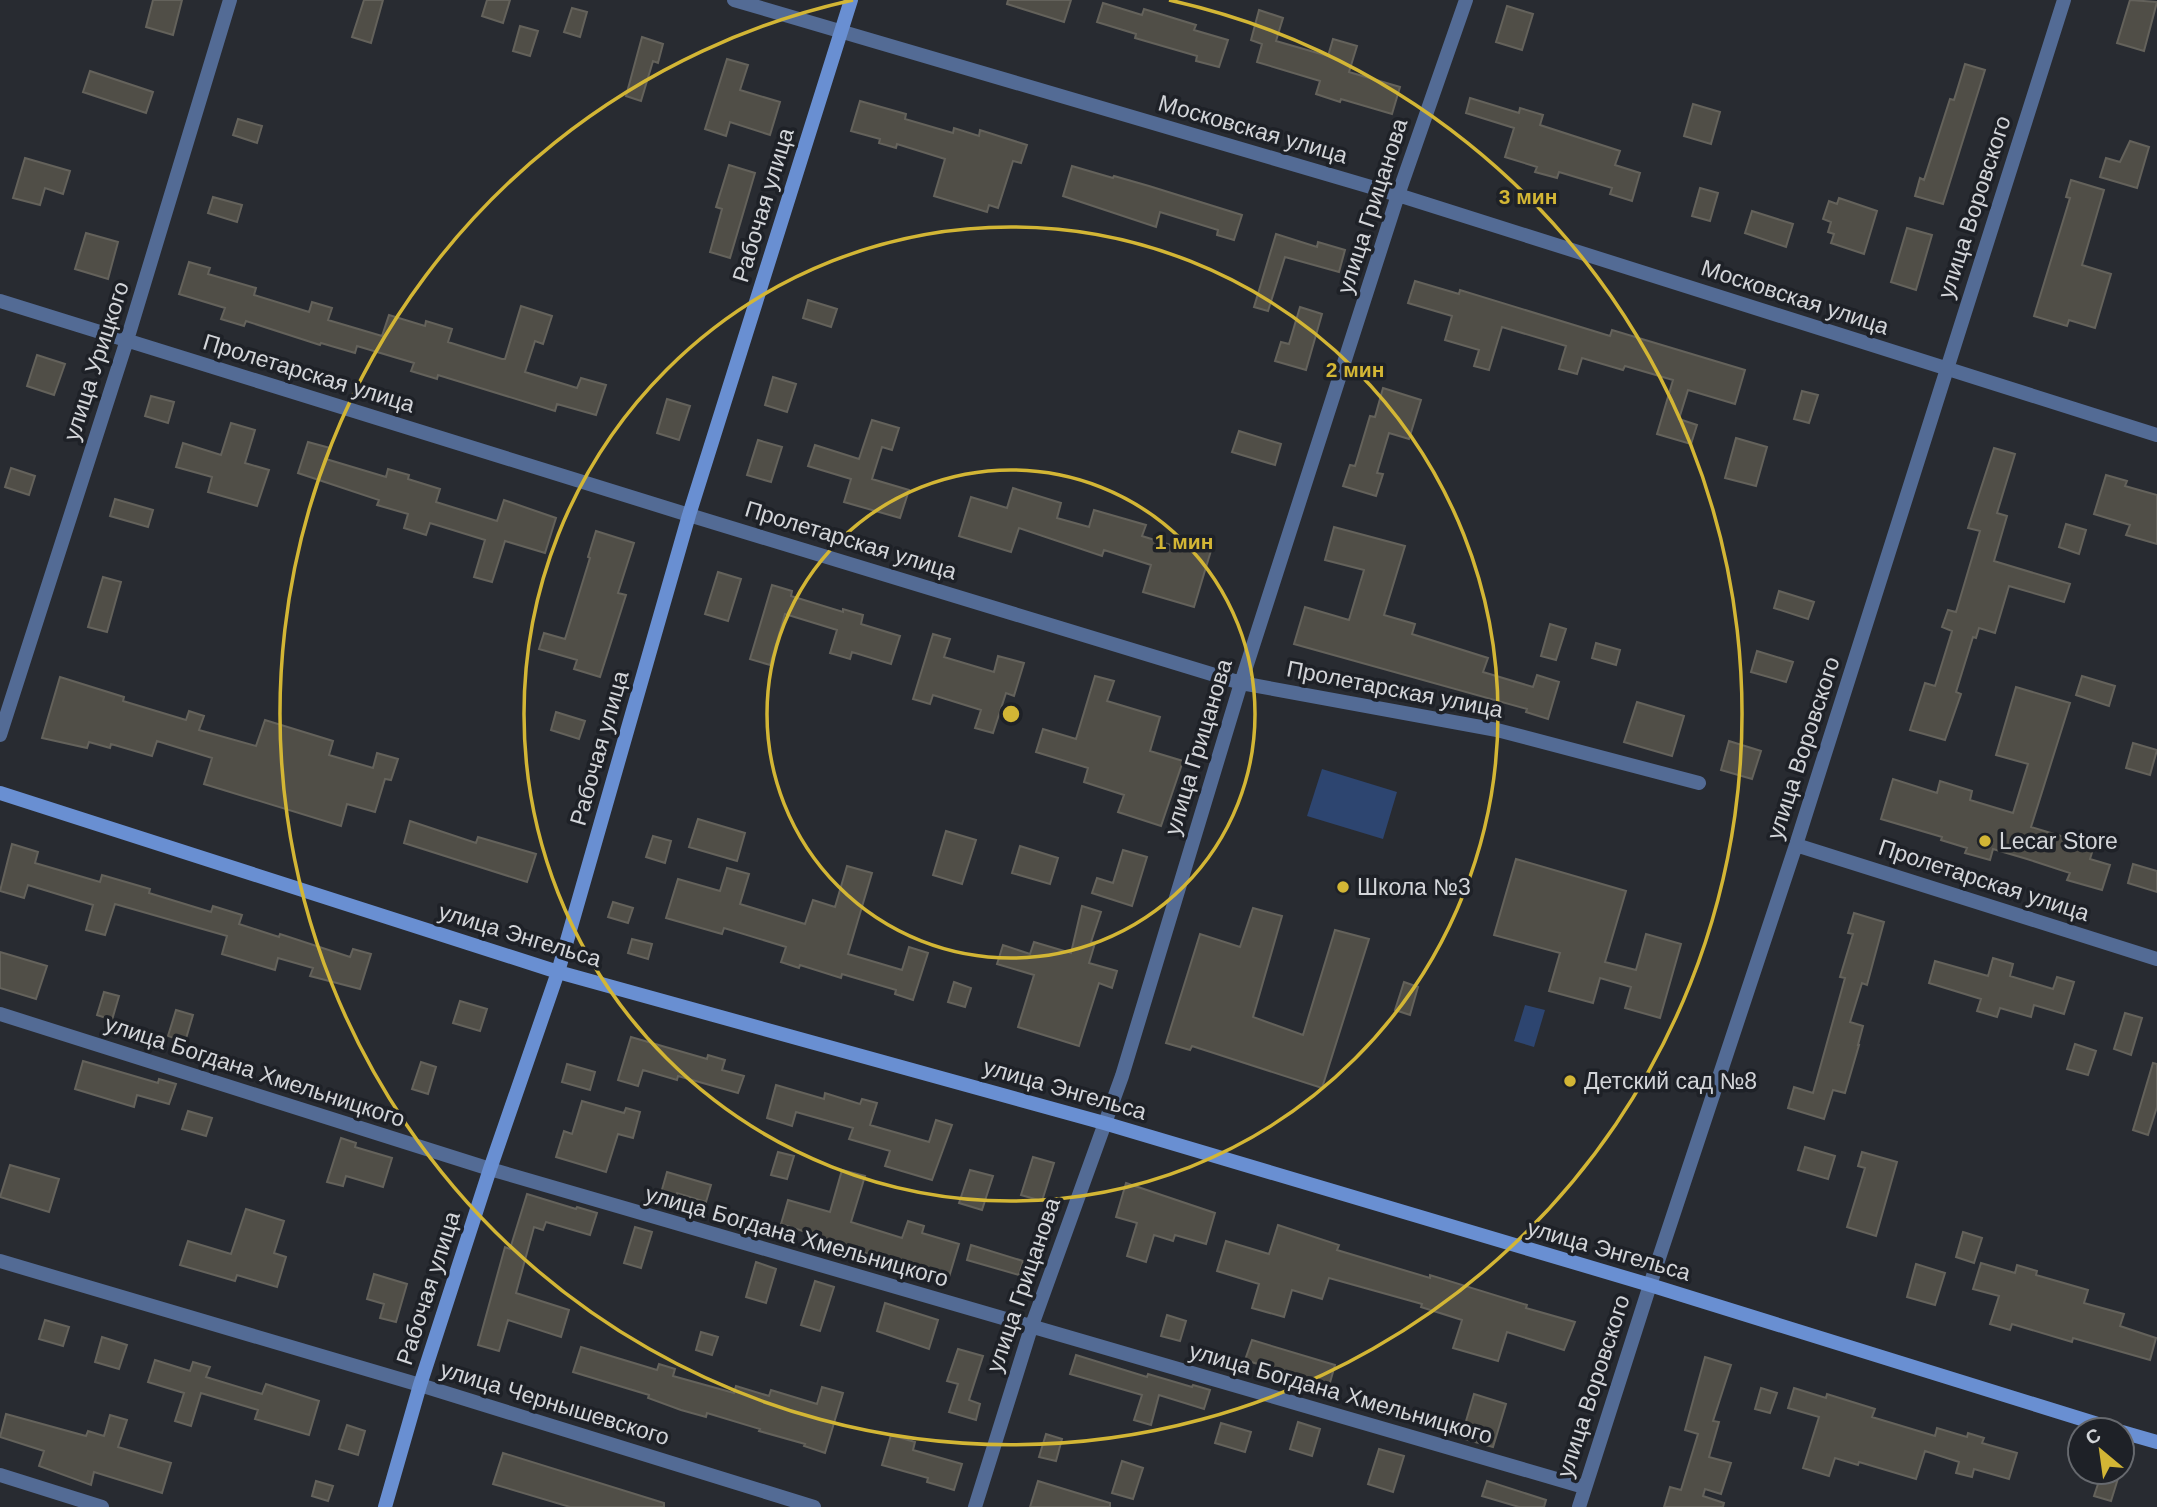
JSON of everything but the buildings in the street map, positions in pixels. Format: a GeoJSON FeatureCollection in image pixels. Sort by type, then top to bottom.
{"type":"FeatureCollection","features":[{"type":"Feature","properties":{"kind":"street","name":"улица Урицкого"},"geometry":{"type":"LineString","coordinates":[[0,735],[127,340],[230,0]]}},
{"type":"Feature","properties":{"kind":"street","name":"Московская улица"},"geometry":{"type":"LineString","coordinates":[[734,0],[1398,195],[2157,435]]}},
{"type":"Feature","properties":{"kind":"street","name":"Рабочая улица"},"geometry":{"type":"LineString","coordinates":[[385,1507],[420,1385],[558,972],[690,515],[851,0]]}},
{"type":"Feature","properties":{"kind":"street","name":"улица Грицанова"},"geometry":{"type":"LineString","coordinates":[[975,1507],[1031,1328],[1122,1076],[1241,683],[1398,195],[1466,0]]}},
{"type":"Feature","properties":{"kind":"street","name":"улица Воровского"},"geometry":{"type":"LineString","coordinates":[[1579,1507],[1796,845],[2064,0]]}},
{"type":"Feature","properties":{"kind":"street","name":"Пролетарская улица"},"geometry":{"type":"LineString","coordinates":[[0,300],[1241,683],[1497,730],[1699,783]]}},
{"type":"Feature","properties":{"kind":"street","name":"улица Энгельса"},"geometry":{"type":"LineString","coordinates":[[0,793],[558,972],[1104,1123],[1650,1285],[2072,1416]]}},
{"type":"Feature","properties":{"kind":"street","name":"Пролетарская улица"},"geometry":{"type":"LineString","coordinates":[[1796,845],[2157,960]]}},
{"type":"Feature","properties":{"kind":"street","name":"улица Богдана Хмельницкого"},"geometry":{"type":"LineString","coordinates":[[0,1014],[490,1169],[1584,1487]]}},
{"type":"Feature","properties":{"kind":"street","name":"улица Чернышевского"},"geometry":{"type":"LineString","coordinates":[[0,1261],[420,1385],[814,1507]]}},
{"type":"Feature","properties":{"kind":"street","name":"улица Энгельса"},"geometry":{"type":"LineString","coordinates":[[2136,1436],[2157,1442]]}},
{"type":"Feature","properties":{"kind":"street"},"geometry":{"type":"LineString","coordinates":[[0,1475],[102,1507]]}},
{"type":"Feature","properties":{"kind":"shaded area"},"geometry":{"type":"Polygon","coordinates":[[[1322,769],[1397,792],[1383,839],[1307,816],[1322,769]]]}},
{"type":"Feature","properties":{"kind":"shaded area"},"geometry":{"type":"Polygon","coordinates":[[[1525,1005],[1545,1010],[1534,1047],[1514,1041],[1525,1005]]]}},
{"type":"Feature","properties":{"kind":"place","name":"Lecar Store"},"geometry":{"type":"Point","coordinates":[1985,841]}},
{"type":"Feature","properties":{"kind":"place","name":"Школа №3"},"geometry":{"type":"Point","coordinates":[1343,887]}},
{"type":"Feature","properties":{"kind":"place","name":"Детский сад №8"},"geometry":{"type":"Point","coordinates":[1570,1081]}}]}
